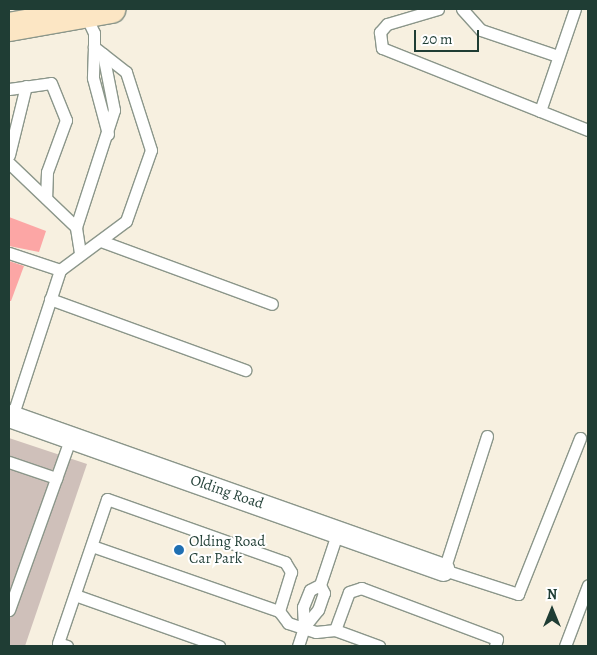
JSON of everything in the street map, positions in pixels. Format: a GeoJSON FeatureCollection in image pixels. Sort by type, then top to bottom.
{"type":"FeatureCollection","features":[{"type":"Feature","properties":{"kind":"street"},"geometry":{"type":"LineString","coordinates":[[9,27],[39,16],[97,11]]}},
{"type":"Feature","properties":{"kind":"street","name":"Olding Road"},"geometry":{"type":"LineString","coordinates":[[10,416],[444,570]]}},
{"type":"Feature","properties":{"kind":"lane"},"geometry":{"type":"LineString","coordinates":[[438,9],[387,24],[380,32],[382,48],[588,130]]}},
{"type":"Feature","properties":{"kind":"lane"},"geometry":{"type":"LineString","coordinates":[[462,9],[481,30],[558,56]]}},
{"type":"Feature","properties":{"kind":"lane"},"geometry":{"type":"LineString","coordinates":[[540,111],[575,9]]}},
{"type":"Feature","properties":{"kind":"lane"},"geometry":{"type":"LineString","coordinates":[[80,253],[76,227],[80,209],[109,135],[94,78],[99,50],[97,11]]}},
{"type":"Feature","properties":{"kind":"lane"},"geometry":{"type":"LineString","coordinates":[[10,416],[60,270],[80,253],[101,241],[126,220],[151,150],[126,72],[99,50]]}},
{"type":"Feature","properties":{"kind":"lane"},"geometry":{"type":"LineString","coordinates":[[9,89],[51,83],[66,120],[47,172],[46,198]]}},
{"type":"Feature","properties":{"kind":"lane"},"geometry":{"type":"LineString","coordinates":[[9,155],[26,86]]}},
{"type":"Feature","properties":{"kind":"lane"},"geometry":{"type":"LineString","coordinates":[[9,163],[76,227]]}},
{"type":"Feature","properties":{"kind":"lane"},"geometry":{"type":"LineString","coordinates":[[101,241],[272,304]]}},
{"type":"Feature","properties":{"kind":"lane"},"geometry":{"type":"LineString","coordinates":[[9,253],[60,270]]}},
{"type":"Feature","properties":{"kind":"lane"},"geometry":{"type":"LineString","coordinates":[[50,299],[245,370]]}},
{"type":"Feature","properties":{"kind":"lane"},"geometry":{"type":"LineString","coordinates":[[487,436],[444,570],[518,594],[580,438]]}},
{"type":"Feature","properties":{"kind":"lane"},"geometry":{"type":"LineString","coordinates":[[9,610],[70,437]]}},
{"type":"Feature","properties":{"kind":"lane"},"geometry":{"type":"LineString","coordinates":[[9,462],[56,478]]}},
{"type":"Feature","properties":{"kind":"lane"},"geometry":{"type":"LineString","coordinates":[[67,646],[58,643],[107,499],[285,562],[291,572],[279,611]]}},
{"type":"Feature","properties":{"kind":"lane"},"geometry":{"type":"LineString","coordinates":[[298,646],[304,627],[318,610],[324,593],[320,585],[338,531]]}},
{"type":"Feature","properties":{"kind":"lane"},"geometry":{"type":"LineString","coordinates":[[92,546],[279,611],[288,623],[316,632],[335,630],[379,646]]}},
{"type":"Feature","properties":{"kind":"lane"},"geometry":{"type":"LineString","coordinates":[[565,646],[588,585]]}},
{"type":"Feature","properties":{"kind":"lane"},"geometry":{"type":"LineString","coordinates":[[335,630],[348,592],[361,588],[498,639],[495,646]]}},
{"type":"Feature","properties":{"kind":"lane"},"geometry":{"type":"LineString","coordinates":[[75,595],[220,646]]}},
{"type":"Feature","properties":{"kind":"shaded area"},"geometry":{"type":"Polygon","coordinates":[[[9,438],[87,464],[25,646],[9,646],[9,438]]]}},
{"type":"Feature","properties":{"kind":"building"},"geometry":{"type":"Polygon","coordinates":[[[9,217],[46,231],[39,252],[9,246],[9,217]]]}},
{"type":"Feature","properties":{"kind":"building"},"geometry":{"type":"Polygon","coordinates":[[[9,261],[24,266],[11,301],[9,301],[9,261]]]}},
{"type":"Feature","properties":{"kind":"place","name":"Olding Road Car Park"},"geometry":{"type":"Point","coordinates":[179,550]}}]}
